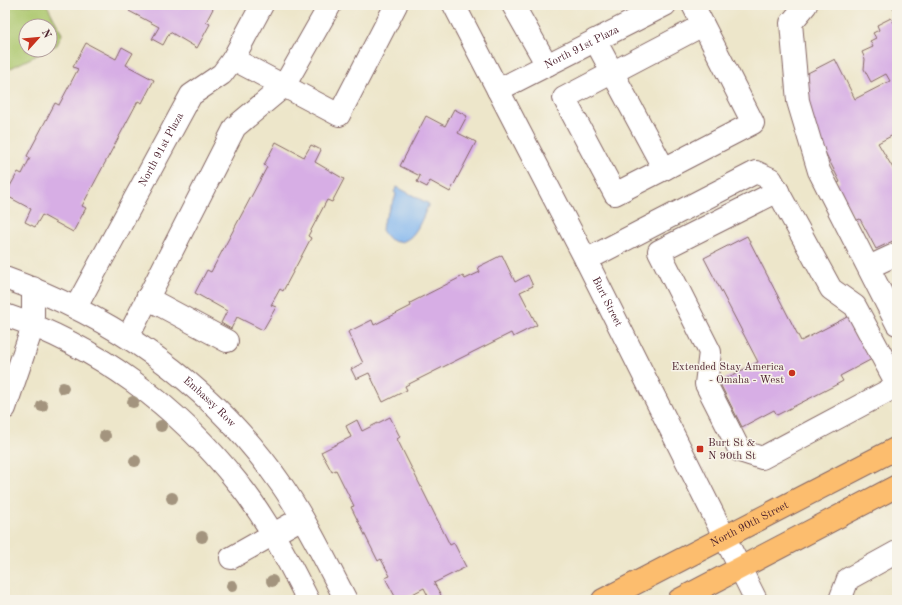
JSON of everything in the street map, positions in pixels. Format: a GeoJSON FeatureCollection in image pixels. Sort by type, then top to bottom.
{"type":"FeatureCollection","features":[{"type":"Feature","properties":{"kind":"main road","name":"North 90th Street"},"geometry":{"type":"LineString","coordinates":[[603,600],[897,448]]}},
{"type":"Feature","properties":{"kind":"main road"},"geometry":{"type":"LineString","coordinates":[[679,600],[897,486]]}},
{"type":"Feature","properties":{"kind":"street","name":"North 91st Plaza"},"geometry":{"type":"LineString","coordinates":[[76,307],[191,95],[222,74],[233,59],[262,5]]}},
{"type":"Feature","properties":{"kind":"street"},"geometry":{"type":"LineString","coordinates":[[128,337],[235,127],[284,86],[330,5]]}},
{"type":"Feature","properties":{"kind":"street"},"geometry":{"type":"LineString","coordinates":[[233,59],[339,115],[396,5]]}},
{"type":"Feature","properties":{"kind":"street","name":"Burt Street"},"geometry":{"type":"LineString","coordinates":[[454,5],[586,260],[756,600]]}},
{"type":"Feature","properties":{"kind":"street"},"geometry":{"type":"LineString","coordinates":[[513,5],[547,65]]}},
{"type":"Feature","properties":{"kind":"street","name":"North 91st Plaza"},"geometry":{"type":"LineString","coordinates":[[498,90],[665,5]]}},
{"type":"Feature","properties":{"kind":"street"},"geometry":{"type":"LineString","coordinates":[[693,5],[753,123],[616,194],[564,98],[703,25]]}},
{"type":"Feature","properties":{"kind":"street"},"geometry":{"type":"LineString","coordinates":[[806,5],[791,23],[798,101],[819,171],[897,324]]}},
{"type":"Feature","properties":{"kind":"street"},"geometry":{"type":"LineString","coordinates":[[595,40],[664,169]]}},
{"type":"Feature","properties":{"kind":"street"},"geometry":{"type":"LineString","coordinates":[[586,260],[756,172],[771,179],[778,191],[832,289],[855,306],[897,385],[762,458],[740,451],[706,384],[710,352],[660,251],[778,191]]}},
{"type":"Feature","properties":{"kind":"street"},"geometry":{"type":"LineString","coordinates":[[869,267],[897,254]]}},
{"type":"Feature","properties":{"kind":"street","name":"Embassy Row"},"geometry":{"type":"LineString","coordinates":[[5,278],[33,288],[76,307],[128,337],[178,373],[236,429],[267,465],[302,518],[346,600]]}},
{"type":"Feature","properties":{"kind":"street"},"geometry":{"type":"LineString","coordinates":[[33,288],[6,319],[33,326],[64,339],[96,356],[154,397],[183,422],[208,448],[238,484],[273,535],[308,600]]}},
{"type":"Feature","properties":{"kind":"street"},"geometry":{"type":"LineString","coordinates":[[5,408],[33,326],[33,288]]}},
{"type":"Feature","properties":{"kind":"street"},"geometry":{"type":"LineString","coordinates":[[147,298],[227,341]]}},
{"type":"Feature","properties":{"kind":"street"},"geometry":{"type":"LineString","coordinates":[[231,558],[302,518]]}},
{"type":"Feature","properties":{"kind":"street"},"geometry":{"type":"LineString","coordinates":[[840,600],[848,579],[897,552]]}},
{"type":"Feature","properties":{"kind":"green space"},"geometry":{"type":"Polygon","coordinates":[[[5,5],[47,5],[54,18],[18,18],[18,58],[31,58],[5,71],[5,5]]]}},
{"type":"Feature","properties":{"kind":"green space"},"geometry":{"type":"Polygon","coordinates":[[[58,26],[62,34],[58,43],[58,26]]]}},
{"type":"Feature","properties":{"kind":"water"},"geometry":{"type":"Polygon","coordinates":[[[397,187],[429,204],[418,228],[405,241],[399,242],[389,239],[382,230],[383,222],[395,198],[396,194],[394,192],[397,187]]]}},
{"type":"Feature","properties":{"kind":"building"},"geometry":{"type":"Polygon","coordinates":[[[132,5],[215,5],[206,22],[210,24],[197,48],[170,32],[163,45],[152,39],[159,27],[129,11],[132,5]]]}},
{"type":"Feature","properties":{"kind":"building"},"geometry":{"type":"Polygon","coordinates":[[[892,5],[897,5],[897,15],[892,5]]]}},
{"type":"Feature","properties":{"kind":"building"},"geometry":{"type":"Polygon","coordinates":[[[891,18],[894,23],[897,21],[897,133],[878,143],[897,175],[897,239],[876,249],[860,219],[855,221],[836,184],[840,182],[808,118],[803,96],[809,93],[800,77],[835,59],[855,99],[890,81],[886,74],[871,82],[864,69],[865,59],[862,52],[873,47],[870,41],[876,38],[873,33],[879,30],[877,25],[891,18]]]}},
{"type":"Feature","properties":{"kind":"building"},"geometry":{"type":"Polygon","coordinates":[[[86,43],[116,59],[122,47],[133,53],[126,65],[154,80],[142,103],[138,101],[82,206],[86,208],[73,232],[42,215],[35,227],[25,222],[31,209],[5,195],[18,172],[22,174],[30,158],[27,156],[55,103],[59,105],[78,69],[73,67],[86,43]]]}},
{"type":"Feature","properties":{"kind":"building"},"geometry":{"type":"Polygon","coordinates":[[[454,109],[467,116],[458,133],[476,142],[450,192],[430,181],[427,187],[417,182],[420,176],[400,166],[426,116],[445,126],[454,109]]]}},
{"type":"Feature","properties":{"kind":"building"},"geometry":{"type":"Polygon","coordinates":[[[276,142],[304,157],[311,145],[321,150],[315,162],[344,179],[332,202],[327,200],[308,236],[311,238],[283,291],[280,289],[271,305],[276,307],[263,330],[237,317],[231,329],[221,323],[227,311],[195,293],[207,270],[211,272],[267,167],[264,165],[276,142]]]}},
{"type":"Feature","properties":{"kind":"building"},"geometry":{"type":"Polygon","coordinates":[[[747,236],[801,341],[849,316],[872,359],[840,376],[843,381],[832,387],[777,415],[774,410],[742,427],[719,382],[758,362],[704,258],[747,236]]]}},
{"type":"Feature","properties":{"kind":"building"},"geometry":{"type":"Polygon","coordinates":[[[502,255],[515,282],[528,275],[533,286],[520,292],[537,325],[513,337],[511,333],[405,386],[407,390],[383,402],[369,373],[356,379],[351,369],[363,363],[348,332],[372,320],[374,325],[411,306],[410,303],[463,276],[465,279],[480,272],[478,267],[502,255]]]}},
{"type":"Feature","properties":{"kind":"building"},"geometry":{"type":"Polygon","coordinates":[[[390,417],[400,437],[397,439],[450,545],[454,543],[466,567],[434,583],[441,595],[432,600],[430,600],[424,588],[401,600],[397,600],[385,578],[390,576],[381,559],[378,561],[351,507],[354,506],[336,470],[332,472],[321,452],[351,437],[346,426],[357,420],[362,431],[390,417]]]}},
{"type":"Feature","properties":{"kind":"place","name":"Extended Stay America - Omaha - West"},"geometry":{"type":"Point","coordinates":[792,373]}},
{"type":"Feature","properties":{"kind":"place","name":"Burt St & N 90th St"},"geometry":{"type":"Point","coordinates":[700,449]}}]}
